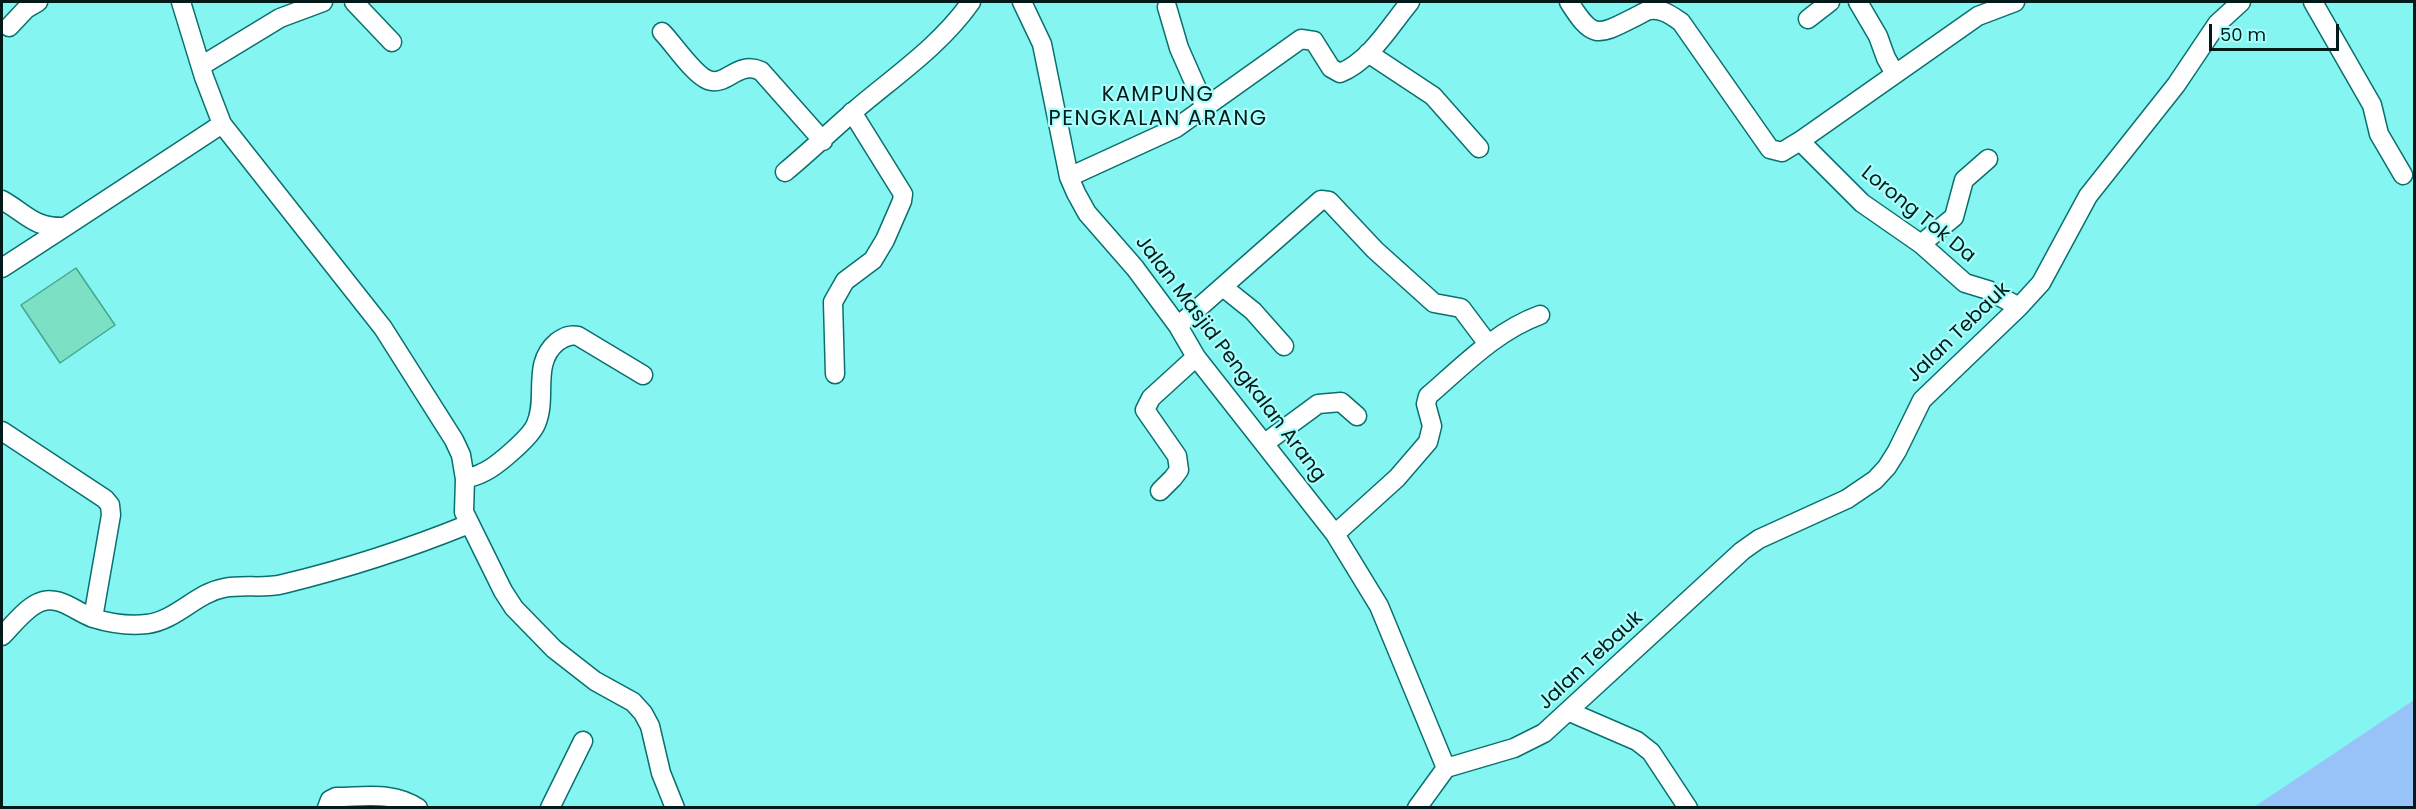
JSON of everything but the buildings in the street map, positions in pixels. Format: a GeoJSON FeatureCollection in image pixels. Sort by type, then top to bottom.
{"type":"FeatureCollection","features":[{"type":"Feature","properties":{"kind":"street"},"geometry":{"type":"LineString","coordinates":[[9,27],[35,2]]}},
{"type":"Feature","properties":{"kind":"street"},"geometry":{"type":"LineString","coordinates":[[181,2],[222,124],[383,328],[454,440],[461,455],[465,478],[464,512],[509,599],[539,636],[595,681],[633,702],[643,713],[650,726],[661,773],[675,807]]}},
{"type":"Feature","properties":{"kind":"street"},"geometry":{"type":"LineString","coordinates":[[201,66],[289,13],[323,2]]}},
{"type":"Feature","properties":{"kind":"street"},"geometry":{"type":"LineString","coordinates":[[354,2],[392,42]]}},
{"type":"Feature","properties":{"kind":"street"},"geometry":{"type":"LineString","coordinates":[[785,172],[823,141],[852,112],[939,41],[971,2]]}},
{"type":"Feature","properties":{"kind":"street","name":"Jalan Masjid Pengkalan Arang"},"geometry":{"type":"LineString","coordinates":[[1022,2],[1042,44],[1069,177],[1087,213],[1135,268],[1179,326],[1196,357],[1335,534],[1379,606],[1446,768]]}},
{"type":"Feature","properties":{"kind":"street"},"geometry":{"type":"LineString","coordinates":[[1069,177],[1176,128],[1301,39],[1314,41],[1331,68],[1340,73],[1352,68],[1368,53],[1410,2]]}},
{"type":"Feature","properties":{"kind":"street"},"geometry":{"type":"LineString","coordinates":[[1569,2],[1581,21],[1590,29],[1606,32],[1651,10],[1665,12],[1681,22],[1770,150],[1782,152],[1978,16],[2014,2]]}},
{"type":"Feature","properties":{"kind":"street"},"geometry":{"type":"LineString","coordinates":[[1808,20],[1830,2]]}},
{"type":"Feature","properties":{"kind":"street"},"geometry":{"type":"LineString","coordinates":[[1858,2],[1878,36],[1895,74]]}},
{"type":"Feature","properties":{"kind":"street","name":"Jalan Tebauk"},"geometry":{"type":"LineString","coordinates":[[1446,768],[1514,748],[1544,733],[1570,712],[1742,551],[1759,539],[1847,500],[1875,480],[1892,459],[1922,400],[2041,283],[2088,196],[2176,85],[2221,8],[2241,2]]}},
{"type":"Feature","properties":{"kind":"street"},"geometry":{"type":"LineString","coordinates":[[2313,2],[2372,105],[2379,134],[2403,175]]}},
{"type":"Feature","properties":{"kind":"street"},"geometry":{"type":"LineString","coordinates":[[1167,7],[1179,48],[1205,107]]}},
{"type":"Feature","properties":{"kind":"street"},"geometry":{"type":"LineString","coordinates":[[662,32],[708,80],[718,81],[741,69],[751,67],[761,71],[823,141]]}},
{"type":"Feature","properties":{"kind":"street"},"geometry":{"type":"LineString","coordinates":[[1368,53],[1433,96],[1479,148]]}},
{"type":"Feature","properties":{"kind":"street"},"geometry":{"type":"LineString","coordinates":[[835,374],[833,302],[845,281],[873,260],[903,201],[903,194],[852,112]]}},
{"type":"Feature","properties":{"kind":"street"},"geometry":{"type":"LineString","coordinates":[[2,268],[222,124]]}},
{"type":"Feature","properties":{"kind":"street","name":"Lorong Tok Da"},"geometry":{"type":"LineString","coordinates":[[1800,141],[1862,203],[1921,244],[1965,282],[1988,290],[2019,307]]}},
{"type":"Feature","properties":{"kind":"street"},"geometry":{"type":"LineString","coordinates":[[1921,244],[1954,217],[1964,180],[1988,159]]}},
{"type":"Feature","properties":{"kind":"street"},"geometry":{"type":"LineString","coordinates":[[2,200],[47,228],[65,227]]}},
{"type":"Feature","properties":{"kind":"street"},"geometry":{"type":"LineString","coordinates":[[1179,326],[1322,200],[1329,201],[1375,250],[1434,303],[1461,308],[1488,344]]}},
{"type":"Feature","properties":{"kind":"street"},"geometry":{"type":"LineString","coordinates":[[1223,287],[1253,311],[1284,346]]}},
{"type":"Feature","properties":{"kind":"street"},"geometry":{"type":"LineString","coordinates":[[1335,534],[1397,478],[1428,442],[1432,426],[1426,404],[1428,396],[1488,344],[1540,315]]}},
{"type":"Feature","properties":{"kind":"street"},"geometry":{"type":"LineString","coordinates":[[465,478],[483,473],[492,467],[531,433],[539,413],[541,370],[544,360],[551,347],[561,339],[571,335],[578,336],[643,375]]}},
{"type":"Feature","properties":{"kind":"street"},"geometry":{"type":"LineString","coordinates":[[1160,491],[1179,470],[1177,456],[1145,410],[1151,398],[1196,357]]}},
{"type":"Feature","properties":{"kind":"street"},"geometry":{"type":"LineString","coordinates":[[1265,443],[1318,404],[1341,402],[1357,416]]}},
{"type":"Feature","properties":{"kind":"street"},"geometry":{"type":"LineString","coordinates":[[2,431],[105,499],[110,505],[111,515],[93,618]]}},
{"type":"Feature","properties":{"kind":"street"},"geometry":{"type":"LineString","coordinates":[[2,636],[37,603],[47,600],[57,601],[93,618],[122,624],[153,623],[168,619],[201,598],[225,588],[282,585],[402,549],[469,524]]}},
{"type":"Feature","properties":{"kind":"street"},"geometry":{"type":"LineString","coordinates":[[1570,712],[1637,741],[1651,752],[1688,807]]}},
{"type":"Feature","properties":{"kind":"street"},"geometry":{"type":"LineString","coordinates":[[550,807],[583,741]]}},
{"type":"Feature","properties":{"kind":"street"},"geometry":{"type":"LineString","coordinates":[[1416,807],[1446,768]]}},
{"type":"Feature","properties":{"kind":"street"},"geometry":{"type":"LineString","coordinates":[[327,807],[330,800],[336,797],[390,796],[412,803]]}},
{"type":"Feature","properties":{"kind":"water"},"geometry":{"type":"Polygon","coordinates":[[[2414,700],[2414,807],[2254,807],[2414,700]]]}},
{"type":"Feature","properties":{"kind":"district","name":"KAMPUNG PENGKALAN ARANG"},"geometry":{"type":"Point","coordinates":[1158,108]}}]}
